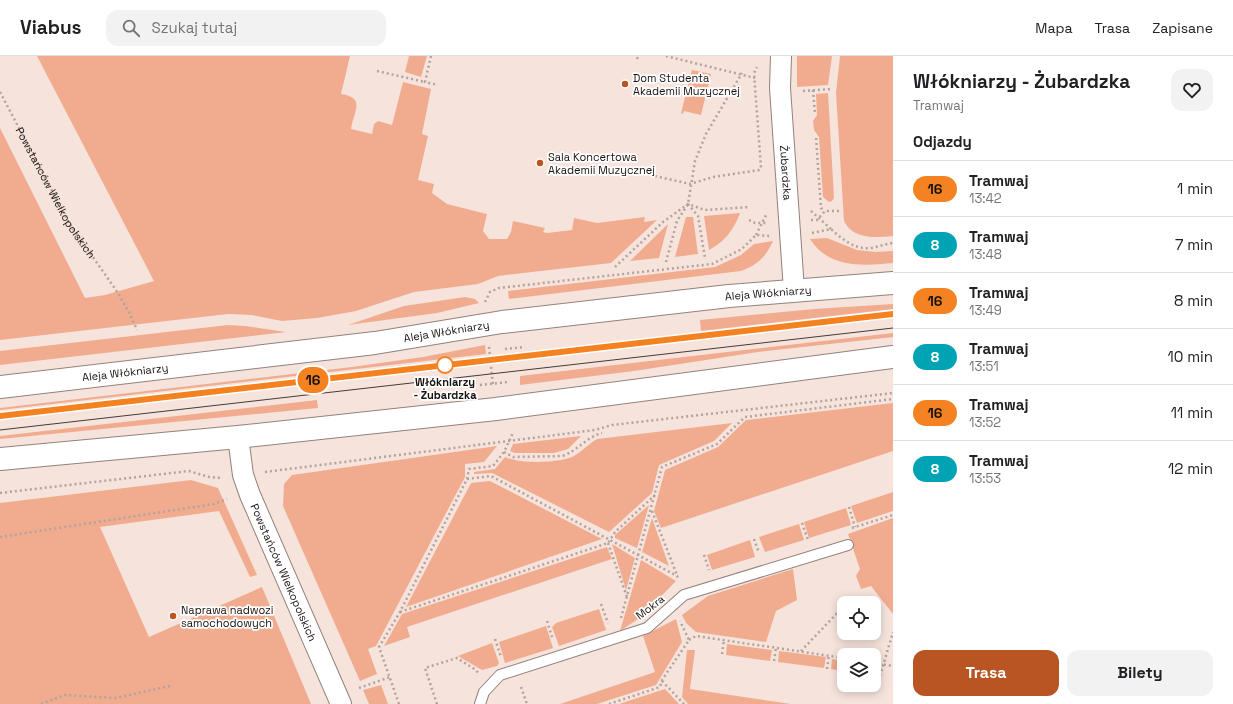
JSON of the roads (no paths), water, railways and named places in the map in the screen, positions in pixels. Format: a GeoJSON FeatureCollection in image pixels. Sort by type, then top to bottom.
{"type":"FeatureCollection","features":[{"type":"Feature","properties":{"kind":"main road","name":"Aleja Włókniarzy"},"geometry":{"type":"LineString","coordinates":[[0,387],[375,343],[487,324],[794,290],[893,283]]}},
{"type":"Feature","properties":{"kind":"main road"},"geometry":{"type":"LineString","coordinates":[[0,459],[238,437],[496,409],[658,389],[764,373],[893,357]]}},
{"type":"Feature","properties":{"kind":"street","name":"Żubardzka"},"geometry":{"type":"LineString","coordinates":[[781,56],[780,88],[797,228],[794,290]]}},
{"type":"Feature","properties":{"kind":"street","name":"Powstańców Wielkopolskich"},"geometry":{"type":"LineString","coordinates":[[238,437],[243,475],[263,528],[341,704]]}},
{"type":"Feature","properties":{"kind":"lane","name":"Mokra"},"geometry":{"type":"LineString","coordinates":[[480,704],[484,692],[500,675],[647,628],[684,595],[848,545]]}},
{"type":"Feature","properties":{"kind":"tram line"},"geometry":{"type":"LineString","coordinates":[[0,416],[893,314]]}},
{"type":"Feature","properties":{"kind":"tram line","name":"16"},"geometry":{"type":"LineString","coordinates":[[0,416],[893,314]]}},
{"type":"Feature","properties":{"kind":"tram line"},"geometry":{"type":"LineString","coordinates":[[0,430],[893,328]]}},
{"type":"Feature","properties":{"kind":"place","name":"Dom Studenta Akademii Muzycznej"},"geometry":{"type":"Point","coordinates":[625,84]}},
{"type":"Feature","properties":{"kind":"place","name":"Sala Koncertowa Akademii Muzycznej"},"geometry":{"type":"Point","coordinates":[540,163]}},
{"type":"Feature","properties":{"kind":"place","name":"Włókniarzy - Żubardzka"},"geometry":{"type":"Point","coordinates":[445,365]}},
{"type":"Feature","properties":{"kind":"place","name":"Naprawa nadwozi samochodowych"},"geometry":{"type":"Point","coordinates":[173,616]}}]}
